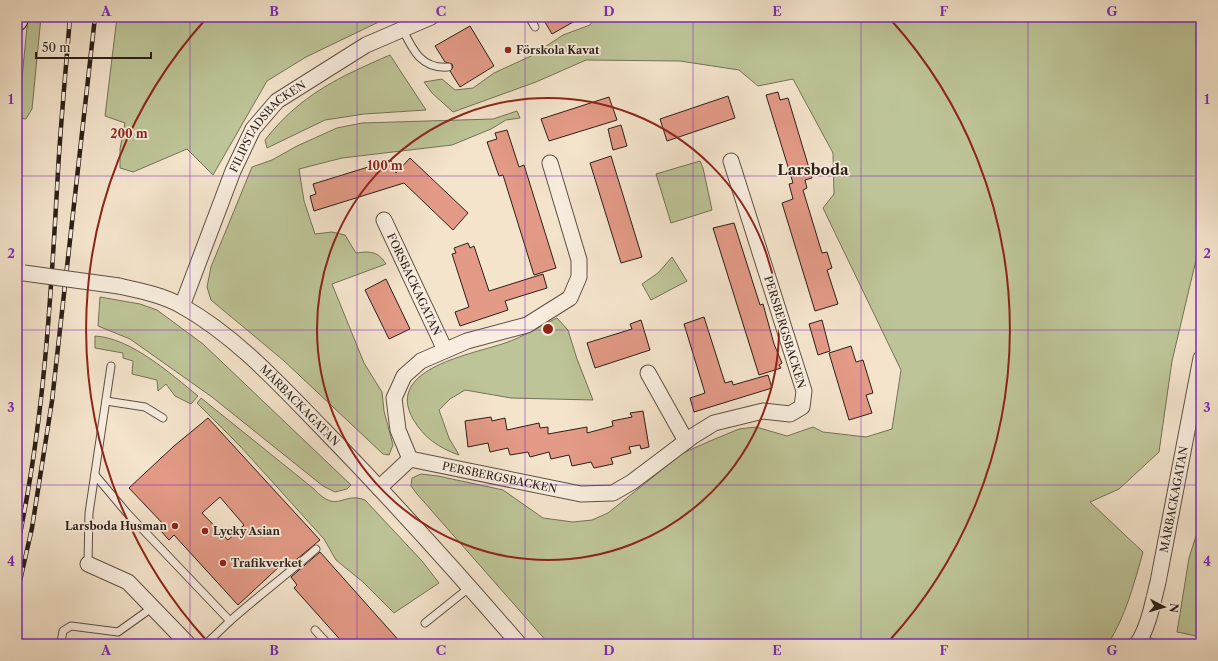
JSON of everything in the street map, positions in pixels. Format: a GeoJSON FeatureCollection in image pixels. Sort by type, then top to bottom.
{"type":"FeatureCollection","features":[{"type":"Feature","properties":{"kind":"street","name":"FILIPSTADSBACKEN"},"geometry":{"type":"LineString","coordinates":[[182,306],[233,171],[253,129],[277,101],[306,81],[366,45],[431,17]]}},
{"type":"Feature","properties":{"kind":"street","name":"PERSBERGSBACKEN"},"geometry":{"type":"LineString","coordinates":[[410,459],[581,494],[613,493],[632,482],[686,441],[714,423],[763,411],[790,414],[802,407],[804,390],[731,161]]}},
{"type":"Feature","properties":{"kind":"street","name":"FORSBACKAGATAN"},"geometry":{"type":"LineString","coordinates":[[410,459],[398,430],[394,398],[404,376],[421,361],[467,341],[527,325],[570,298],[579,277],[579,260],[550,163]]}},
{"type":"Feature","properties":{"kind":"street","name":"FORSBACKAGATAN"},"geometry":{"type":"LineString","coordinates":[[384,220],[445,350]]}},
{"type":"Feature","properties":{"kind":"street","name":"MÅRBACKAGATAN"},"geometry":{"type":"LineString","coordinates":[[20,273],[119,286],[156,295],[182,306],[219,329],[288,393],[380,488],[470,587],[519,644]]}},
{"type":"Feature","properties":{"kind":"street","name":"MÅRBACKAGATAN"},"geometry":{"type":"LineString","coordinates":[[1139,642],[1158,582],[1201,358]]}},
{"type":"Feature","properties":{"kind":"street"},"geometry":{"type":"LineString","coordinates":[[648,373],[686,441]]}},
{"type":"Feature","properties":{"kind":"street"},"geometry":{"type":"LineString","coordinates":[[380,488],[410,459]]}},
{"type":"Feature","properties":{"kind":"street"},"geometry":{"type":"LineString","coordinates":[[88,564],[128,582],[188,644]]}},
{"type":"Feature","properties":{"kind":"lane"},"geometry":{"type":"LineString","coordinates":[[529,17],[535,27]]}},
{"type":"Feature","properties":{"kind":"lane"},"geometry":{"type":"LineString","coordinates":[[403,30],[410,48],[423,62],[439,68],[448,67]]}},
{"type":"Feature","properties":{"kind":"lane"},"geometry":{"type":"LineString","coordinates":[[88,564],[89,513],[111,366]]}},
{"type":"Feature","properties":{"kind":"lane"},"geometry":{"type":"LineString","coordinates":[[106,401],[145,407],[163,418]]}},
{"type":"Feature","properties":{"kind":"lane"},"geometry":{"type":"LineString","coordinates":[[95,475],[128,513],[230,621]]}},
{"type":"Feature","properties":{"kind":"lane"},"geometry":{"type":"LineString","coordinates":[[206,644],[261,594],[288,575],[316,549]]}},
{"type":"Feature","properties":{"kind":"lane"},"geometry":{"type":"LineString","coordinates":[[425,623],[470,587]]}},
{"type":"Feature","properties":{"kind":"lane"},"geometry":{"type":"LineString","coordinates":[[63,644],[63,631],[71,626],[118,632],[152,607]]}},
{"type":"Feature","properties":{"kind":"lane"},"geometry":{"type":"LineString","coordinates":[[315,630],[328,644]]}},
{"type":"Feature","properties":{"kind":"lane","name":"MÅRBACKAGATAN"},"geometry":{"type":"LineString","coordinates":[[1139,642],[1156,644]]}},
{"type":"Feature","properties":{"kind":"green space"},"geometry":{"type":"Polygon","coordinates":[[[28,17],[41,17],[32,109],[26,119],[18,118],[28,17]]]}},
{"type":"Feature","properties":{"kind":"green space"},"geometry":{"type":"Polygon","coordinates":[[[117,17],[389,17],[306,57],[267,81],[213,175],[187,149],[133,172],[120,168],[120,149],[125,123],[105,116],[117,17]]]}},
{"type":"Feature","properties":{"kind":"green space"},"geometry":{"type":"Polygon","coordinates":[[[595,17],[1195,17],[1201,23],[1201,239],[1172,361],[1159,452],[1119,489],[1090,502],[1143,552],[1125,611],[1108,644],[549,644],[417,494],[411,486],[412,478],[421,474],[438,476],[503,490],[543,518],[573,522],[592,520],[608,513],[683,453],[739,429],[756,427],[787,436],[813,427],[823,432],[866,437],[892,429],[901,370],[823,208],[834,194],[833,153],[793,79],[758,86],[739,70],[680,61],[586,60],[536,82],[453,112],[432,93],[424,82],[442,79],[455,90],[473,88],[494,73],[531,56],[563,35],[590,25],[595,17]]]}},
{"type":"Feature","properties":{"kind":"green space"},"geometry":{"type":"Polygon","coordinates":[[[390,55],[426,110],[364,114],[325,120],[267,148],[265,140],[278,124],[306,99],[354,71],[390,55]]]}},
{"type":"Feature","properties":{"kind":"green space"},"geometry":{"type":"Polygon","coordinates":[[[517,111],[520,118],[506,120],[491,129],[452,145],[342,158],[299,169],[304,201],[315,234],[332,232],[345,235],[356,253],[370,252],[377,254],[386,264],[332,284],[364,363],[382,392],[384,411],[393,445],[389,455],[383,454],[283,360],[211,300],[207,287],[211,267],[252,167],[272,160],[297,146],[337,128],[362,123],[493,119],[517,111]]]}},
{"type":"Feature","properties":{"kind":"green space"},"geometry":{"type":"Polygon","coordinates":[[[700,161],[703,168],[712,210],[671,223],[656,174],[700,161]]]}},
{"type":"Feature","properties":{"kind":"green space"},"geometry":{"type":"Polygon","coordinates":[[[672,257],[687,281],[651,300],[642,284],[658,273],[672,257]]]}},
{"type":"Feature","properties":{"kind":"green space"},"geometry":{"type":"Polygon","coordinates":[[[100,297],[140,304],[157,310],[203,344],[351,485],[347,489],[335,492],[323,486],[212,397],[130,339],[98,326],[100,297]]]}},
{"type":"Feature","properties":{"kind":"green space"},"geometry":{"type":"Polygon","coordinates":[[[557,318],[568,330],[577,359],[593,400],[511,398],[465,390],[450,399],[439,410],[449,438],[459,455],[433,442],[417,426],[407,402],[411,387],[421,375],[436,366],[455,358],[512,341],[557,318]]]}},
{"type":"Feature","properties":{"kind":"green space"},"geometry":{"type":"Polygon","coordinates":[[[95,336],[109,338],[122,343],[150,358],[198,396],[191,404],[175,396],[166,384],[158,391],[157,380],[132,374],[133,361],[123,358],[123,353],[95,348],[95,336]]]}},
{"type":"Feature","properties":{"kind":"green space"},"geometry":{"type":"Polygon","coordinates":[[[201,398],[322,497],[335,502],[351,498],[365,500],[422,561],[439,583],[394,613],[363,582],[336,560],[324,539],[240,446],[197,403],[201,398]]]}},
{"type":"Feature","properties":{"kind":"green space"},"geometry":{"type":"Polygon","coordinates":[[[1201,520],[1201,637],[1177,632],[1189,558],[1201,520]]]}},
{"type":"Feature","properties":{"kind":"building"},"geometry":{"type":"Polygon","coordinates":[[[542,17],[582,17],[552,34],[542,17]]]}},
{"type":"Feature","properties":{"kind":"building"},"geometry":{"type":"Polygon","coordinates":[[[470,26],[494,66],[460,87],[450,71],[453,67],[452,64],[445,62],[435,46],[470,26]]]}},
{"type":"Feature","properties":{"kind":"building"},"geometry":{"type":"Polygon","coordinates":[[[778,92],[780,100],[788,98],[812,178],[805,180],[807,188],[803,190],[822,253],[827,252],[832,268],[827,270],[838,304],[815,311],[782,203],[793,199],[789,184],[793,183],[766,95],[778,92]]]}},
{"type":"Feature","properties":{"kind":"building"},"geometry":{"type":"Polygon","coordinates":[[[728,96],[735,118],[667,141],[660,119],[728,96]]]}},
{"type":"Feature","properties":{"kind":"building"},"geometry":{"type":"Polygon","coordinates":[[[609,97],[617,120],[549,141],[541,119],[609,97]]]}},
{"type":"Feature","properties":{"kind":"building"},"geometry":{"type":"Polygon","coordinates":[[[621,125],[627,146],[613,150],[608,129],[621,125]]]}},
{"type":"Feature","properties":{"kind":"building"},"geometry":{"type":"Polygon","coordinates":[[[507,130],[519,167],[524,165],[556,268],[534,275],[503,175],[499,176],[487,142],[497,139],[495,133],[507,130]]]}},
{"type":"Feature","properties":{"kind":"building"},"geometry":{"type":"Polygon","coordinates":[[[611,156],[642,257],[621,263],[590,163],[611,156]]]}},
{"type":"Feature","properties":{"kind":"building"},"geometry":{"type":"Polygon","coordinates":[[[410,158],[468,213],[453,230],[404,183],[314,211],[310,196],[316,194],[313,184],[391,160],[396,173],[410,158]]]}},
{"type":"Feature","properties":{"kind":"building"},"geometry":{"type":"Polygon","coordinates":[[[734,223],[760,305],[763,304],[774,344],[782,363],[779,365],[781,368],[759,375],[713,228],[734,223]]]}},
{"type":"Feature","properties":{"kind":"building"},"geometry":{"type":"Polygon","coordinates":[[[468,243],[470,248],[474,246],[489,291],[543,274],[547,288],[505,301],[508,310],[460,326],[455,312],[469,307],[452,254],[456,253],[454,248],[468,243]]]}},
{"type":"Feature","properties":{"kind":"building"},"geometry":{"type":"Polygon","coordinates":[[[386,279],[410,329],[389,339],[365,290],[386,279]]]}},
{"type":"Feature","properties":{"kind":"building"},"geometry":{"type":"Polygon","coordinates":[[[704,317],[725,383],[732,381],[733,385],[768,375],[772,388],[694,412],[690,398],[705,393],[684,324],[704,317]]]}},
{"type":"Feature","properties":{"kind":"building"},"geometry":{"type":"Polygon","coordinates":[[[641,320],[650,350],[595,368],[587,343],[632,329],[630,324],[641,320]]]}},
{"type":"Feature","properties":{"kind":"building"},"geometry":{"type":"Polygon","coordinates":[[[822,320],[830,351],[818,355],[809,324],[822,320]]]}},
{"type":"Feature","properties":{"kind":"building"},"geometry":{"type":"Polygon","coordinates":[[[851,346],[856,362],[863,360],[873,393],[866,395],[872,413],[849,420],[829,353],[851,346]]]}},
{"type":"Feature","properties":{"kind":"building"},"geometry":{"type":"Polygon","coordinates":[[[643,411],[649,447],[641,449],[640,445],[629,447],[631,453],[611,458],[613,464],[594,468],[591,462],[572,466],[569,455],[551,459],[549,452],[530,457],[528,452],[510,455],[508,448],[490,452],[488,443],[468,447],[465,421],[491,417],[492,421],[505,418],[507,430],[539,423],[540,428],[548,427],[548,434],[587,427],[587,433],[613,426],[612,421],[632,417],[630,413],[643,411]]]}},
{"type":"Feature","properties":{"kind":"building"},"geometry":{"type":"Polygon","coordinates":[[[208,418],[320,540],[285,569],[281,565],[238,605],[174,535],[169,540],[160,530],[165,526],[129,488],[174,446],[208,418]],[[220,497],[202,513],[228,540],[244,525],[220,497]]]}},
{"type":"Feature","properties":{"kind":"building"},"geometry":{"type":"Polygon","coordinates":[[[320,552],[402,644],[344,644],[294,588],[297,585],[291,577],[320,552]]]}},
{"type":"Feature","properties":{"kind":"railway"},"geometry":{"type":"LineString","coordinates":[[17,548],[34,454],[45,360],[70,17]]}},
{"type":"Feature","properties":{"kind":"railway"},"geometry":{"type":"LineString","coordinates":[[17,594],[32,528],[52,401],[95,17]]}},
{"type":"Feature","properties":{"kind":"place","name":"Förskola Kavat"},"geometry":{"type":"Point","coordinates":[508,50]}},
{"type":"Feature","properties":{"kind":"place","name":"Larsboda Husman"},"geometry":{"type":"Point","coordinates":[175,526]}},
{"type":"Feature","properties":{"kind":"place","name":"Lycky Asian"},"geometry":{"type":"Point","coordinates":[205,531]}},
{"type":"Feature","properties":{"kind":"place","name":"Trafikverket"},"geometry":{"type":"Point","coordinates":[223,563]}},
{"type":"Feature","properties":{"kind":"district","name":"Larsboda"},"geometry":{"type":"Point","coordinates":[813,170]}}]}
